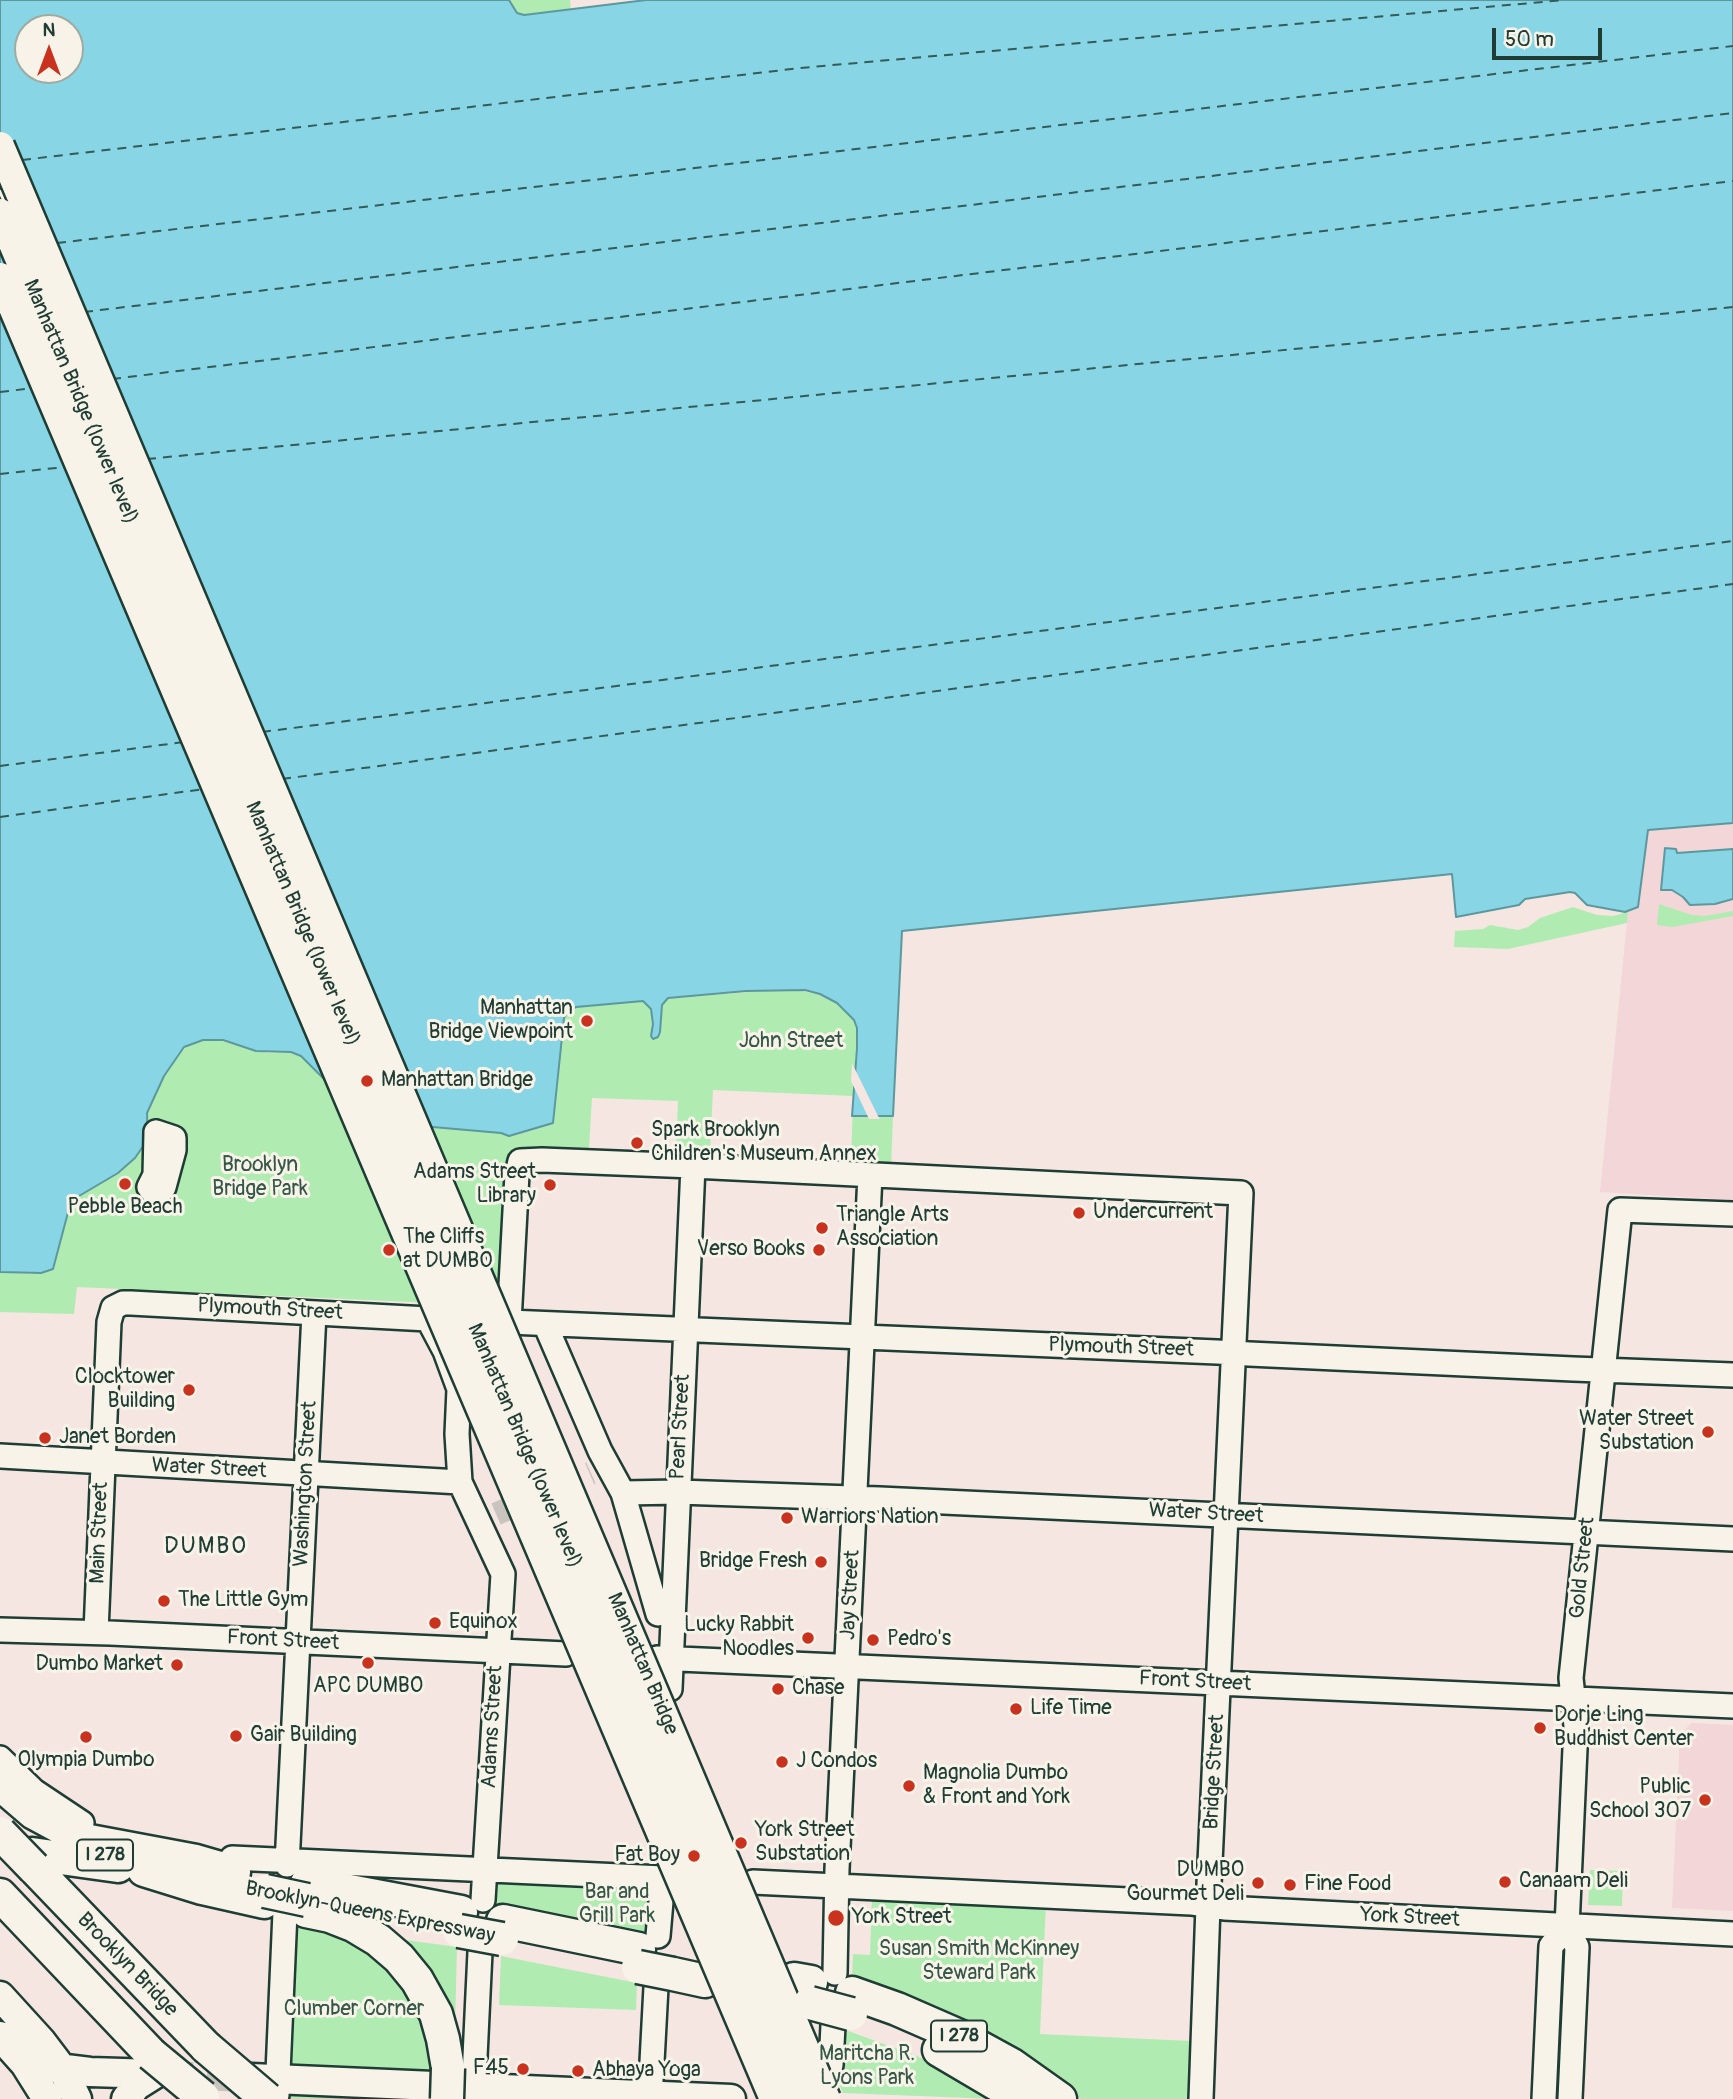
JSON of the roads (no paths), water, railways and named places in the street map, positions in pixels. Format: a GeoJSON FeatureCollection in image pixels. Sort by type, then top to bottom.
{"type":"FeatureCollection","features":[{"type":"Feature","properties":{"kind":"highway"},"geometry":{"type":"LineString","coordinates":[[0,1784],[34,1813],[84,1840],[196,1861],[233,1865]]}},
{"type":"Feature","properties":{"kind":"highway","name":"Brooklyn-Queens Expressway"},"geometry":{"type":"LineString","coordinates":[[19,1844],[233,1865],[286,1889],[667,1964]]}},
{"type":"Feature","properties":{"kind":"highway","name":"I 278"},"geometry":{"type":"LineString","coordinates":[[19,1844],[138,1858]]}},
{"type":"Feature","properties":{"kind":"highway","name":"Brooklyn Bridge"},"geometry":{"type":"LineString","coordinates":[[19,1844],[206,2047],[265,2091]]}},
{"type":"Feature","properties":{"kind":"highway"},"geometry":{"type":"LineString","coordinates":[[138,1858],[202,1888],[286,1889],[330,1916],[354,1925],[378,1940],[399,1958],[417,1980],[436,2014],[460,2088]]}},
{"type":"Feature","properties":{"kind":"highway"},"geometry":{"type":"LineString","coordinates":[[0,1895],[153,2064],[193,2098]]}},
{"type":"Feature","properties":{"kind":"highway","name":"I 278"},"geometry":{"type":"LineString","coordinates":[[824,1996],[938,2050],[1019,2096]]}},
{"type":"Feature","properties":{"kind":"highway","name":"I 278"},"geometry":{"type":"LineString","coordinates":[[824,1996],[897,2009],[958,2036],[1012,2065],[1059,2097]]}},
{"type":"Feature","properties":{"kind":"main road","name":"Manhattan Bridge"},"geometry":{"type":"LineString","coordinates":[[0,146],[826,2099]]}},
{"type":"Feature","properties":{"kind":"main road","name":"Manhattan Bridge (lower level)"},"geometry":{"type":"LineString","coordinates":[[0,213],[801,2099]]}},
{"type":"Feature","properties":{"kind":"main road"},"geometry":{"type":"LineString","coordinates":[[0,277],[774,2099]]}},
{"type":"Feature","properties":{"kind":"main road"},"geometry":{"type":"LineString","coordinates":[[0,1996],[63,2070],[77,2099]]}},
{"type":"Feature","properties":{"kind":"main road"},"geometry":{"type":"LineString","coordinates":[[0,2036],[25,2064],[47,2099]]}},
{"type":"Feature","properties":{"kind":"main road"},"geometry":{"type":"LineString","coordinates":[[25,2064],[63,2070],[153,2064]]}},
{"type":"Feature","properties":{"kind":"main road"},"geometry":{"type":"LineString","coordinates":[[126,2099],[153,2064]]}},
{"type":"Feature","properties":{"kind":"main road"},"geometry":{"type":"LineString","coordinates":[[265,2091],[460,2088],[732,2099]]}},
{"type":"Feature","properties":{"kind":"street","name":"Plymouth Street"},"geometry":{"type":"LineString","coordinates":[[693,1166],[520,1161],[517,1174],[509,1322],[1733,1375]]}},
{"type":"Feature","properties":{"kind":"street"},"geometry":{"type":"LineString","coordinates":[[693,1166],[870,1175]]}},
{"type":"Feature","properties":{"kind":"street","name":"Pearl Street"},"geometry":{"type":"LineString","coordinates":[[670,1689],[664,1658],[679,1492],[693,1166]]}},
{"type":"Feature","properties":{"kind":"street","name":"Bridge Street"},"geometry":{"type":"LineString","coordinates":[[870,1175],[1241,1193],[1201,2099]]}},
{"type":"Feature","properties":{"kind":"street","name":"Jay Street"},"geometry":{"type":"LineString","coordinates":[[831,2065],[824,1996],[837,1886],[870,1175]]}},
{"type":"Feature","properties":{"kind":"street","name":"Gold Street"},"geometry":{"type":"LineString","coordinates":[[1570,2099],[1577,1947],[1567,1927],[1576,1726],[1571,1678],[1620,1210],[1733,1214]]}},
{"type":"Feature","properties":{"kind":"street","name":"Plymouth Street"},"geometry":{"type":"LineString","coordinates":[[113,1308],[123,1303],[131,1303],[428,1319]]}},
{"type":"Feature","properties":{"kind":"street","name":"Main Street"},"geometry":{"type":"LineString","coordinates":[[96,1632],[109,1322],[113,1308]]}},
{"type":"Feature","properties":{"kind":"street","name":"Washington Street"},"geometry":{"type":"LineString","coordinates":[[265,2091],[286,1889],[314,1312]]}},
{"type":"Feature","properties":{"kind":"street","name":"Adams Street"},"geometry":{"type":"LineString","coordinates":[[428,1319],[445,1351],[459,1389],[457,1434],[460,1482],[487,1518],[503,1574],[481,1926],[460,2088]]}},
{"type":"Feature","properties":{"kind":"street"},"geometry":{"type":"LineString","coordinates":[[545,1324],[599,1463],[622,1493],[658,1614]]}},
{"type":"Feature","properties":{"kind":"street","name":"Water Street"},"geometry":{"type":"LineString","coordinates":[[0,1457],[460,1482]]}},
{"type":"Feature","properties":{"kind":"street","name":"Water Street"},"geometry":{"type":"LineString","coordinates":[[622,1493],[679,1492],[855,1498],[1733,1539]]}},
{"type":"Feature","properties":{"kind":"street","name":"Front Street"},"geometry":{"type":"LineString","coordinates":[[0,1630],[566,1654]]}},
{"type":"Feature","properties":{"kind":"street","name":"Front Street"},"geometry":{"type":"LineString","coordinates":[[664,1658],[1733,1706]]}},
{"type":"Feature","properties":{"kind":"street"},"geometry":{"type":"LineString","coordinates":[[0,1758],[51,1804],[138,1858]]}},
{"type":"Feature","properties":{"kind":"street"},"geometry":{"type":"LineString","coordinates":[[286,1889],[485,1869],[663,1878],[667,1964],[650,2097]]}},
{"type":"Feature","properties":{"kind":"street","name":"York Street"},"geometry":{"type":"LineString","coordinates":[[753,1882],[1178,1902],[1224,1909],[1733,1934]]}},
{"type":"Feature","properties":{"kind":"street","name":"Gold Street"},"geometry":{"type":"LineString","coordinates":[[1544,2099],[1551,1946],[1567,1927]]}},
{"type":"Feature","properties":{"kind":"water"},"geometry":{"type":"Polygon","coordinates":[[[0,0],[509,0],[517,13],[524,15],[646,0],[1733,0],[1733,823],[1648,830],[1638,907],[1625,912],[1587,905],[1575,893],[1570,892],[1525,899],[1519,905],[1456,917],[1452,874],[902,931],[893,1116],[852,1116],[857,1028],[854,1020],[837,1003],[805,990],[746,991],[668,998],[662,1005],[660,1032],[658,1037],[653,1039],[651,1009],[643,1001],[576,1007],[568,1011],[564,1018],[553,1123],[509,1136],[421,1126],[325,1080],[301,1056],[291,1052],[256,1051],[223,1040],[203,1040],[184,1047],[164,1076],[147,1113],[148,1139],[135,1158],[118,1173],[74,1199],[70,1205],[53,1269],[41,1273],[0,1272],[0,0]]]}},
{"type":"Feature","properties":{"kind":"water"},"geometry":{"type":"Polygon","coordinates":[[[1665,848],[1676,849],[1677,853],[1733,849],[1733,899],[1715,904],[1690,905],[1672,890],[1661,890],[1665,848]]]}},
{"type":"Feature","properties":{"kind":"tunnel"},"geometry":{"type":"LineString","coordinates":[[496,1514],[591,1473]]}},
{"type":"Feature","properties":{"kind":"tunnel"},"geometry":{"type":"LineString","coordinates":[[165,2075],[251,2078]]}},
{"type":"Feature","properties":{"kind":"railway"},"geometry":{"type":"LineString","coordinates":[[0,161],[819,2099]]}},
{"type":"Feature","properties":{"kind":"railway"},"geometry":{"type":"LineString","coordinates":[[0,190],[76,367]]}},
{"type":"Feature","properties":{"kind":"railway"},"geometry":{"type":"LineString","coordinates":[[0,241],[791,2099]]}},
{"type":"Feature","properties":{"kind":"place","name":"Manhattan Bridge Viewpoint"},"geometry":{"type":"Point","coordinates":[587,1021]}},
{"type":"Feature","properties":{"kind":"place","name":"Manhattan Bridge"},"geometry":{"type":"Point","coordinates":[367,1081]}},
{"type":"Feature","properties":{"kind":"place","name":"Spark Brooklyn Children's Museum Annex"},"geometry":{"type":"Point","coordinates":[637,1143]}},
{"type":"Feature","properties":{"kind":"place","name":"Pebble Beach"},"geometry":{"type":"Point","coordinates":[125,1184]}},
{"type":"Feature","properties":{"kind":"place","name":"Adams Street Library"},"geometry":{"type":"Point","coordinates":[550,1185]}},
{"type":"Feature","properties":{"kind":"place","name":"Undercurrent"},"geometry":{"type":"Point","coordinates":[1079,1213]}},
{"type":"Feature","properties":{"kind":"place","name":"Triangle Arts Association"},"geometry":{"type":"Point","coordinates":[822,1228]}},
{"type":"Feature","properties":{"kind":"place","name":"The Cliffs at DUMBO"},"geometry":{"type":"Point","coordinates":[389,1250]}},
{"type":"Feature","properties":{"kind":"place","name":"Verso Books"},"geometry":{"type":"Point","coordinates":[819,1250]}},
{"type":"Feature","properties":{"kind":"place","name":"Clocktower Building"},"geometry":{"type":"Point","coordinates":[189,1390]}},
{"type":"Feature","properties":{"kind":"place","name":"Water Street Substation"},"geometry":{"type":"Point","coordinates":[1708,1432]}},
{"type":"Feature","properties":{"kind":"place","name":"Janet Borden"},"geometry":{"type":"Point","coordinates":[45,1438]}},
{"type":"Feature","properties":{"kind":"place","name":"Warriors Nation"},"geometry":{"type":"Point","coordinates":[787,1518]}},
{"type":"Feature","properties":{"kind":"place","name":"Bridge Fresh"},"geometry":{"type":"Point","coordinates":[821,1562]}},
{"type":"Feature","properties":{"kind":"place","name":"The Little Gym"},"geometry":{"type":"Point","coordinates":[164,1601]}},
{"type":"Feature","properties":{"kind":"place","name":"Equinox"},"geometry":{"type":"Point","coordinates":[435,1623]}},
{"type":"Feature","properties":{"kind":"place","name":"Lucky Rabbit Noodles"},"geometry":{"type":"Point","coordinates":[808,1638]}},
{"type":"Feature","properties":{"kind":"place","name":"Pedro's"},"geometry":{"type":"Point","coordinates":[873,1640]}},
{"type":"Feature","properties":{"kind":"place","name":"APC DUMBO"},"geometry":{"type":"Point","coordinates":[368,1663]}},
{"type":"Feature","properties":{"kind":"place","name":"Dumbo Market"},"geometry":{"type":"Point","coordinates":[177,1665]}},
{"type":"Feature","properties":{"kind":"place","name":"Chase"},"geometry":{"type":"Point","coordinates":[778,1689]}},
{"type":"Feature","properties":{"kind":"place","name":"Life Time"},"geometry":{"type":"Point","coordinates":[1016,1709]}},
{"type":"Feature","properties":{"kind":"place","name":"Dorje Ling Buddhist Center"},"geometry":{"type":"Point","coordinates":[1540,1728]}},
{"type":"Feature","properties":{"kind":"place","name":"Gair Building"},"geometry":{"type":"Point","coordinates":[236,1736]}},
{"type":"Feature","properties":{"kind":"place","name":"Olympia Dumbo"},"geometry":{"type":"Point","coordinates":[86,1737]}},
{"type":"Feature","properties":{"kind":"place","name":"J Condos"},"geometry":{"type":"Point","coordinates":[782,1762]}},
{"type":"Feature","properties":{"kind":"place","name":"Magnolia Dumbo & Front and York"},"geometry":{"type":"Point","coordinates":[909,1786]}},
{"type":"Feature","properties":{"kind":"place","name":"Public School 307"},"geometry":{"type":"Point","coordinates":[1705,1800]}},
{"type":"Feature","properties":{"kind":"place","name":"York Street Substation"},"geometry":{"type":"Point","coordinates":[741,1843]}},
{"type":"Feature","properties":{"kind":"place","name":"Fat Boy"},"geometry":{"type":"Point","coordinates":[694,1856]}},
{"type":"Feature","properties":{"kind":"place","name":"Canaam Deli"},"geometry":{"type":"Point","coordinates":[1505,1882]}},
{"type":"Feature","properties":{"kind":"place","name":"DUMBO Gourmet Deli"},"geometry":{"type":"Point","coordinates":[1258,1883]}},
{"type":"Feature","properties":{"kind":"place","name":"Fine Food"},"geometry":{"type":"Point","coordinates":[1290,1885]}},
{"type":"Feature","properties":{"kind":"place","name":"York Street"},"geometry":{"type":"Point","coordinates":[836,1918]}},
{"type":"Feature","properties":{"kind":"place","name":"F45"},"geometry":{"type":"Point","coordinates":[523,2069]}},
{"type":"Feature","properties":{"kind":"place","name":"Abhaya Yoga"},"geometry":{"type":"Point","coordinates":[578,2071]}},
{"type":"Feature","properties":{"kind":"district","name":"DUMBO"},"geometry":{"type":"Point","coordinates":[206,1547]}},
{"type":"Feature","properties":{"kind":"park label","name":"John Street"},"geometry":{"type":"Point","coordinates":[791,1042]}},
{"type":"Feature","properties":{"kind":"park label","name":"Brooklyn Bridge Park"},"geometry":{"type":"Point","coordinates":[260,1178]}},
{"type":"Feature","properties":{"kind":"park label","name":"Bar and Grill Park"},"geometry":{"type":"Point","coordinates":[617,1905]}},
{"type":"Feature","properties":{"kind":"park label","name":"Susan Smith McKinney Steward Park"},"geometry":{"type":"Point","coordinates":[979,1962]}},
{"type":"Feature","properties":{"kind":"park label","name":"Clumber Corner"},"geometry":{"type":"Point","coordinates":[354,2010]}},
{"type":"Feature","properties":{"kind":"park label","name":"Maritcha R. Lyons Park"},"geometry":{"type":"Point","coordinates":[867,2067]}}]}
